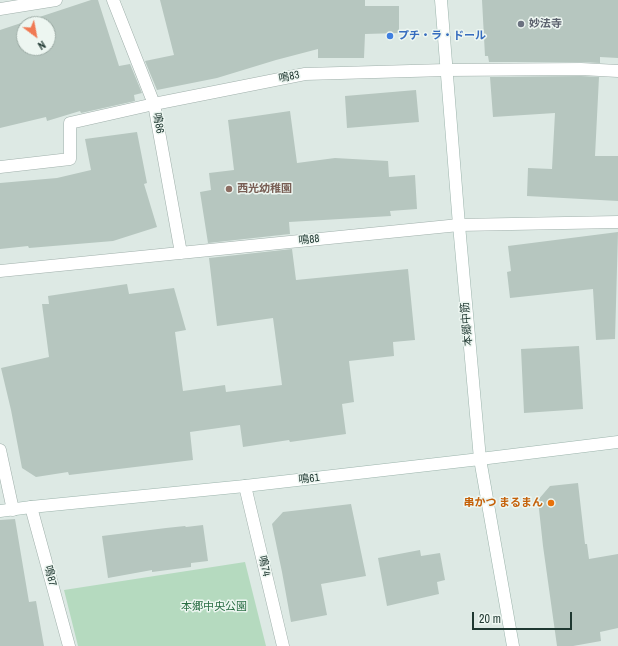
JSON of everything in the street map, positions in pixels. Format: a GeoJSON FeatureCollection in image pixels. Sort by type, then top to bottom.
{"type":"FeatureCollection","features":[{"type":"Feature","properties":{"kind":"street"},"geometry":{"type":"LineString","coordinates":[[0,9],[56,0]]}},
{"type":"Feature","properties":{"kind":"street","name":"鳴86"},"geometry":{"type":"LineString","coordinates":[[113,0],[154,104],[181,253]]}},
{"type":"Feature","properties":{"kind":"street","name":"本郷中筋"},"geometry":{"type":"LineString","coordinates":[[441,0],[480,460],[514,646]]}},
{"type":"Feature","properties":{"kind":"street","name":"鳴83"},"geometry":{"type":"LineString","coordinates":[[0,167],[70,158],[70,124],[154,104],[305,74],[446,70],[581,69],[618,71]]}},
{"type":"Feature","properties":{"kind":"street","name":"鳴88"},"geometry":{"type":"LineString","coordinates":[[0,271],[459,225],[618,222]]}},
{"type":"Feature","properties":{"kind":"street","name":"鳴61"},"geometry":{"type":"LineString","coordinates":[[0,511],[14,510],[31,506],[245,486],[480,460],[618,442]]}},
{"type":"Feature","properties":{"kind":"street"},"geometry":{"type":"LineString","coordinates":[[0,450],[14,510]]}},
{"type":"Feature","properties":{"kind":"street","name":"鳴74"},"geometry":{"type":"LineString","coordinates":[[245,486],[283,646]]}},
{"type":"Feature","properties":{"kind":"street","name":"鳴87"},"geometry":{"type":"LineString","coordinates":[[31,506],[69,646]]}},
{"type":"Feature","properties":{"kind":"green space","name":"本郷中央公園"},"geometry":{"type":"Polygon","coordinates":[[[245,562],[266,646],[78,646],[64,590],[245,562]]]}},
{"type":"Feature","properties":{"kind":"building"},"geometry":{"type":"Polygon","coordinates":[[[91,0],[98,0],[119,66],[130,64],[142,93],[134,95],[135,101],[81,113],[80,111],[47,121],[46,117],[0,128],[0,30],[16,25],[16,56],[56,56],[56,16],[42,16],[91,0]]]}},
{"type":"Feature","properties":{"kind":"building"},"geometry":{"type":"Polygon","coordinates":[[[160,0],[365,0],[365,6],[399,6],[399,33],[365,34],[364,58],[318,58],[318,49],[217,78],[157,90],[145,61],[174,55],[160,0]]]}},
{"type":"Feature","properties":{"kind":"building"},"geometry":{"type":"Polygon","coordinates":[[[482,0],[618,0],[618,58],[600,57],[600,63],[489,62],[488,56],[485,56],[482,0]]]}},
{"type":"Feature","properties":{"kind":"building"},"geometry":{"type":"Polygon","coordinates":[[[490,77],[599,77],[595,156],[618,156],[618,201],[527,196],[528,168],[552,169],[555,113],[493,117],[490,77]]]}},
{"type":"Feature","properties":{"kind":"building"},"geometry":{"type":"Polygon","coordinates":[[[416,90],[419,122],[347,128],[345,96],[416,90]]]}},
{"type":"Feature","properties":{"kind":"building"},"geometry":{"type":"Polygon","coordinates":[[[290,111],[297,163],[335,158],[388,161],[389,177],[415,175],[417,209],[390,211],[391,216],[289,222],[290,234],[208,243],[200,192],[211,190],[209,173],[234,170],[228,120],[290,111]]]}},
{"type":"Feature","properties":{"kind":"building"},"geometry":{"type":"Polygon","coordinates":[[[137,132],[147,183],[144,184],[157,227],[113,241],[0,249],[0,183],[57,178],[91,170],[85,139],[137,132]]]}},
{"type":"Feature","properties":{"kind":"building"},"geometry":{"type":"Polygon","coordinates":[[[618,232],[615,339],[596,340],[593,289],[510,298],[507,272],[511,271],[508,246],[618,232]]]}},
{"type":"Feature","properties":{"kind":"building"},"geometry":{"type":"Polygon","coordinates":[[[292,249],[296,280],[408,269],[415,340],[393,342],[394,356],[349,361],[354,402],[342,404],[346,434],[243,447],[240,425],[190,432],[193,460],[69,475],[68,472],[36,477],[22,468],[1,368],[49,357],[42,304],[49,304],[48,296],[127,284],[129,294],[174,288],[186,330],[175,332],[183,391],[225,385],[226,392],[282,385],[273,318],[217,326],[209,258],[292,249]]]}},
{"type":"Feature","properties":{"kind":"building"},"geometry":{"type":"Polygon","coordinates":[[[579,346],[583,409],[524,413],[521,349],[579,346]]]}},
{"type":"Feature","properties":{"kind":"building"},"geometry":{"type":"Polygon","coordinates":[[[578,483],[585,544],[587,544],[589,559],[618,554],[618,628],[600,632],[601,641],[573,646],[557,646],[538,500],[550,486],[578,483]]]}},
{"type":"Feature","properties":{"kind":"building"},"geometry":{"type":"Polygon","coordinates":[[[351,504],[366,576],[321,584],[327,615],[291,622],[272,524],[283,512],[351,504]]]}},
{"type":"Feature","properties":{"kind":"building"},"geometry":{"type":"Polygon","coordinates":[[[15,519],[29,602],[36,601],[44,646],[0,646],[0,520],[15,519]]]}},
{"type":"Feature","properties":{"kind":"building"},"geometry":{"type":"Polygon","coordinates":[[[203,525],[208,561],[191,563],[191,567],[152,572],[152,570],[108,578],[102,536],[203,525]]]}},
{"type":"Feature","properties":{"kind":"building"},"geometry":{"type":"Polygon","coordinates":[[[420,550],[421,556],[440,553],[445,580],[437,582],[439,594],[387,606],[378,558],[420,550]]]}},
{"type":"Feature","properties":{"kind":"place","name":"妙法寺"},"geometry":{"type":"Point","coordinates":[521,24]}},
{"type":"Feature","properties":{"kind":"place","name":"プチ・ラ・ドール"},"geometry":{"type":"Point","coordinates":[390,36]}},
{"type":"Feature","properties":{"kind":"place","name":"西光幼稚園"},"geometry":{"type":"Point","coordinates":[229,189]}},
{"type":"Feature","properties":{"kind":"place","name":"串かつ まるまん"},"geometry":{"type":"Point","coordinates":[551,503]}}]}
